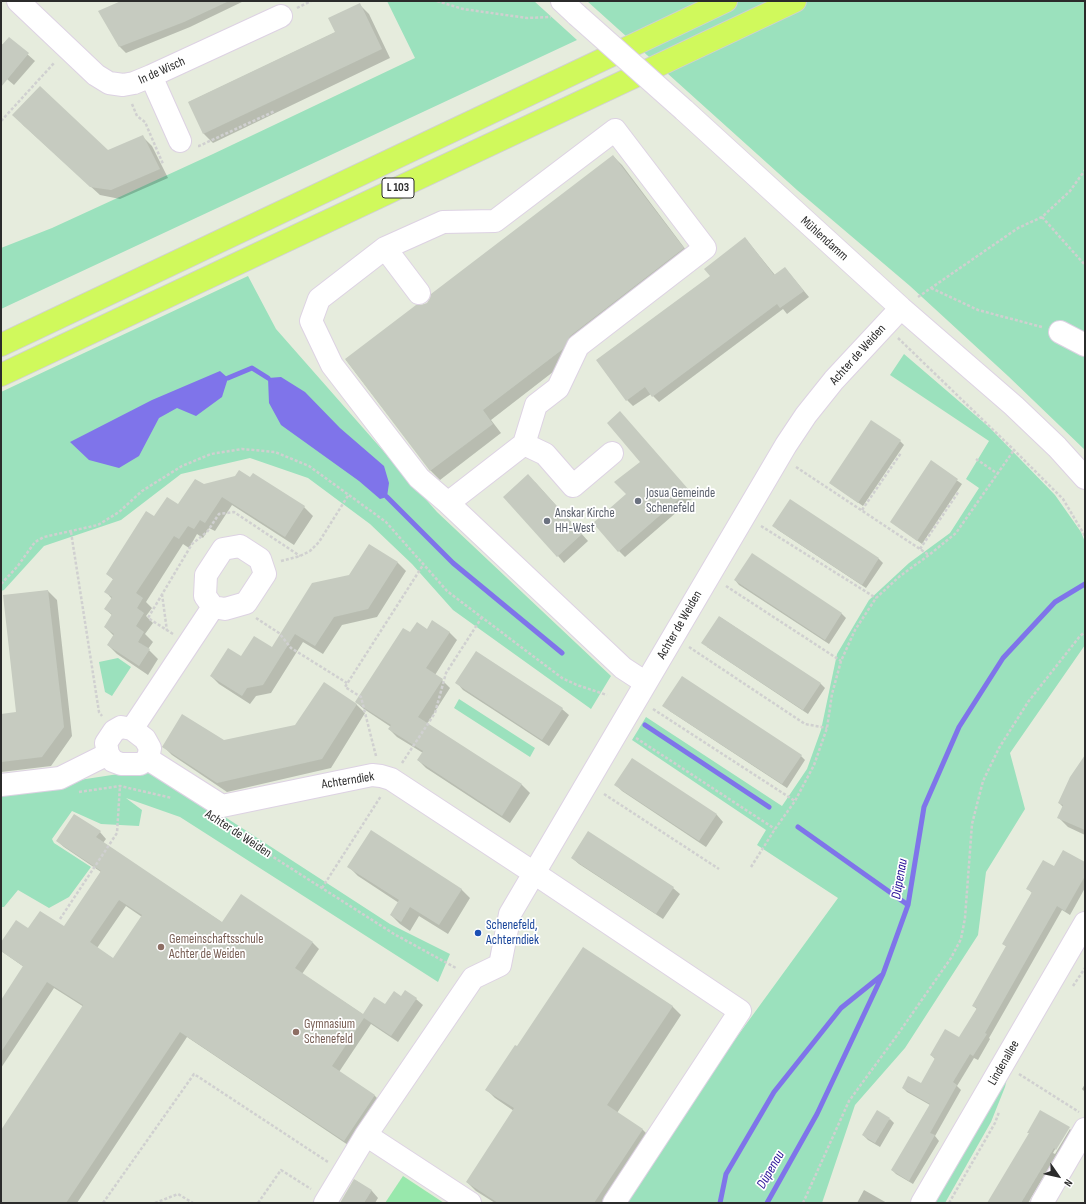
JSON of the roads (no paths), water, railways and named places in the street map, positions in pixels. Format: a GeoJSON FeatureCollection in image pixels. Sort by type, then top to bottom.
{"type":"FeatureCollection","features":[{"type":"Feature","properties":{"kind":"highway","name":"L 103"},"geometry":{"type":"LineString","coordinates":[[1,344],[726,1]]}},
{"type":"Feature","properties":{"kind":"highway","name":"L 103"},"geometry":{"type":"LineString","coordinates":[[1,375],[795,1]]}},
{"type":"Feature","properties":{"kind":"street","name":"In de Wisch"},"geometry":{"type":"LineString","coordinates":[[18,1],[96,75],[109,83],[123,85],[134,84],[281,16]]}},
{"type":"Feature","properties":{"kind":"street","name":"Mühlendamm"},"geometry":{"type":"LineString","coordinates":[[564,11],[684,110],[901,308],[1014,406],[1057,447],[1085,478]]}},
{"type":"Feature","properties":{"kind":"street"},"geometry":{"type":"LineString","coordinates":[[151,76],[180,141]]}},
{"type":"Feature","properties":{"kind":"street"},"geometry":{"type":"LineString","coordinates":[[448,503],[524,444],[536,405],[558,388],[578,346],[705,248],[615,130],[495,221],[443,222],[385,248],[319,299],[311,321],[332,365],[419,478],[448,503],[623,668],[646,683]]}},
{"type":"Feature","properties":{"kind":"street"},"geometry":{"type":"LineString","coordinates":[[385,248],[419,293]]}},
{"type":"Feature","properties":{"kind":"street","name":"Achter de Weiden"},"geometry":{"type":"LineString","coordinates":[[366,1135],[473,978],[500,965],[510,914],[775,462],[806,415],[834,380],[901,308]]}},
{"type":"Feature","properties":{"kind":"street"},"geometry":{"type":"LineString","coordinates":[[1060,332],[1085,345]]}},
{"type":"Feature","properties":{"kind":"street"},"geometry":{"type":"LineString","coordinates":[[524,444],[545,454],[573,486],[612,453]]}},
{"type":"Feature","properties":{"kind":"street"},"geometry":{"type":"LineString","coordinates":[[240,546],[260,559],[265,574],[246,603],[225,610],[213,607],[205,596],[206,575],[223,549],[240,546]]}},
{"type":"Feature","properties":{"kind":"street"},"geometry":{"type":"LineString","coordinates":[[123,730],[145,739],[150,748],[148,759],[140,764],[121,764],[113,761],[108,754],[106,743],[123,730],[213,607]]}},
{"type":"Feature","properties":{"kind":"street"},"geometry":{"type":"LineString","coordinates":[[1,785],[60,778],[108,754]]}},
{"type":"Feature","properties":{"kind":"street","name":"Achterndiek"},"geometry":{"type":"LineString","coordinates":[[148,759],[222,806],[372,775],[386,778],[534,873],[740,1011],[614,1203]]}},
{"type":"Feature","properties":{"kind":"street","name":"Lindenallee"},"geometry":{"type":"LineString","coordinates":[[922,1203],[1085,922]]}},
{"type":"Feature","properties":{"kind":"street"},"geometry":{"type":"LineString","coordinates":[[1042,1203],[1085,1128]]}},
{"type":"Feature","properties":{"kind":"street"},"geometry":{"type":"LineString","coordinates":[[326,1201],[366,1135],[470,1203]]}},
{"type":"Feature","properties":{"kind":"waterway"},"geometry":{"type":"LineString","coordinates":[[228,378],[252,368],[268,378]]}},
{"type":"Feature","properties":{"kind":"waterway"},"geometry":{"type":"LineString","coordinates":[[387,497],[453,563],[562,653]]}},
{"type":"Feature","properties":{"kind":"waterway","name":"Düpenau"},"geometry":{"type":"LineString","coordinates":[[767,1203],[817,1114],[883,974],[908,905],[924,807],[959,727],[1003,658],[1055,602],[1085,584]]}},
{"type":"Feature","properties":{"kind":"waterway"},"geometry":{"type":"LineString","coordinates":[[645,725],[769,807]]}},
{"type":"Feature","properties":{"kind":"waterway"},"geometry":{"type":"LineString","coordinates":[[798,827],[908,905]]}},
{"type":"Feature","properties":{"kind":"waterway"},"geometry":{"type":"LineString","coordinates":[[720,1203],[726,1174],[774,1092],[841,1008],[882,975]]}},
{"type":"Feature","properties":{"kind":"place","name":"Josua Gemeinde Schenefeld"},"geometry":{"type":"Point","coordinates":[638,501]}},
{"type":"Feature","properties":{"kind":"place","name":"Anskar Kirche HH-West"},"geometry":{"type":"Point","coordinates":[547,521]}},
{"type":"Feature","properties":{"kind":"place","name":"Schenefeld, Achterndiek"},"geometry":{"type":"Point","coordinates":[478,933]}},
{"type":"Feature","properties":{"kind":"place","name":"Gemeinschaftsschule Achter de Weiden"},"geometry":{"type":"Point","coordinates":[161,947]}},
{"type":"Feature","properties":{"kind":"place","name":"Gymnasium Schenefeld"},"geometry":{"type":"Point","coordinates":[296,1032]}}]}
